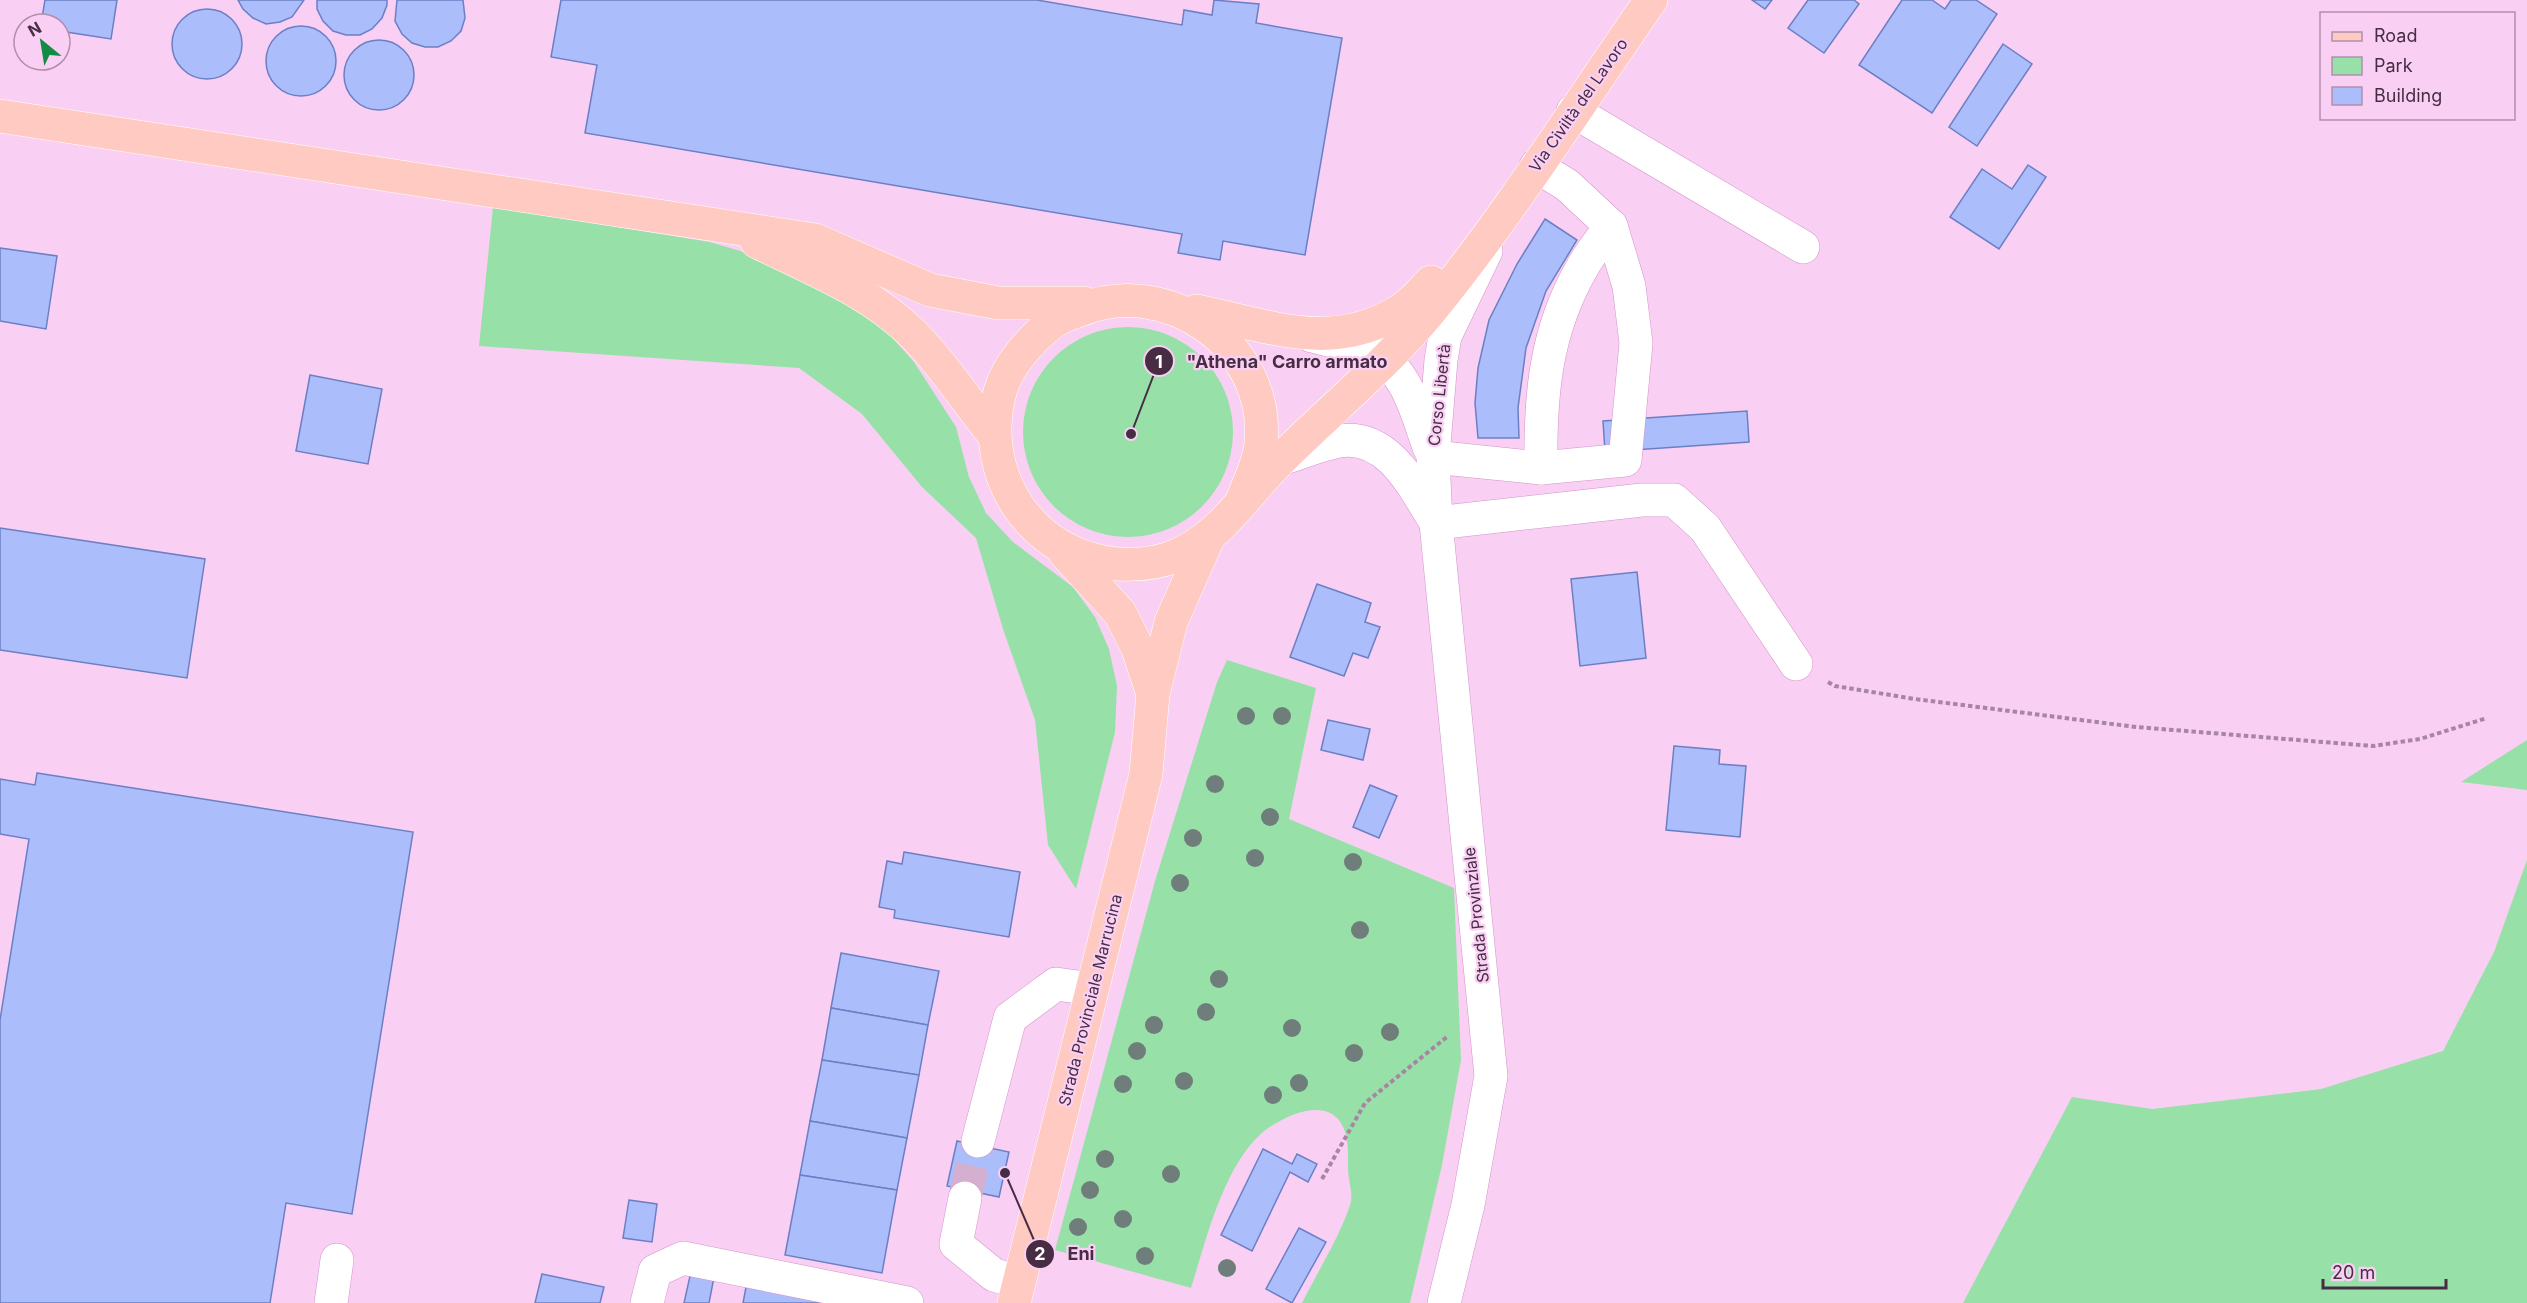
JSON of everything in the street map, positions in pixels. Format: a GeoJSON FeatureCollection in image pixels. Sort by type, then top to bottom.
{"type":"FeatureCollection","features":[{"type":"Feature","properties":{"kind":"main road","name":"Via Civiltà del Lavoro"},"geometry":{"type":"LineString","coordinates":[[1506,209],[1651,0]]}},
{"type":"Feature","properties":{"kind":"main road"},"geometry":{"type":"LineString","coordinates":[[0,116],[728,229],[815,240],[930,290],[998,303],[1098,302],[1131,299],[1164,304],[1263,328],[1312,336],[1376,324],[1403,309],[1506,209]]}},
{"type":"Feature","properties":{"kind":"main road"},"geometry":{"type":"LineString","coordinates":[[1098,302],[1056,320],[1022,350],[1001,390],[994,435],[1003,479],[1025,519],[1060,547],[1096,562],[1136,565],[1174,557],[1208,538],[1228,520],[1243,498],[1281,459],[1386,361],[1432,309],[1506,209]]}},
{"type":"Feature","properties":{"kind":"main road"},"geometry":{"type":"LineString","coordinates":[[728,229],[856,289],[874,302],[913,334],[927,349],[994,435]]}},
{"type":"Feature","properties":{"kind":"main road"},"geometry":{"type":"LineString","coordinates":[[1164,304],[1201,321],[1218,333],[1231,348],[1251,382],[1258,401],[1262,440],[1258,461],[1243,498]]}},
{"type":"Feature","properties":{"kind":"main road","name":"Strada Provinciale Marrucina"},"geometry":{"type":"LineString","coordinates":[[1016,1292],[1146,774],[1153,694],[1171,622],[1208,538]]}},
{"type":"Feature","properties":{"kind":"main road","name":"Strada Provinciale Marrucina"},"geometry":{"type":"LineString","coordinates":[[1060,547],[1120,613],[1138,649],[1153,694]]}},
{"type":"Feature","properties":{"kind":"street"},"geometry":{"type":"LineString","coordinates":[[1573,111],[1803,246]]}},
{"type":"Feature","properties":{"kind":"street"},"geometry":{"type":"LineString","coordinates":[[1312,336],[1372,352],[1386,361],[1407,388],[1433,457],[1541,468],[1624,460],[1636,343],[1629,286],[1611,226],[1567,185],[1536,166]]}},
{"type":"Feature","properties":{"kind":"street","name":"Corso Libertà"},"geometry":{"type":"LineString","coordinates":[[1436,523],[1433,457],[1438,380],[1445,336],[1506,209]]}},
{"type":"Feature","properties":{"kind":"street"},"geometry":{"type":"LineString","coordinates":[[1541,468],[1540,410],[1547,361],[1561,312],[1582,267],[1611,226]]}},
{"type":"Feature","properties":{"kind":"street"},"geometry":{"type":"LineString","coordinates":[[1281,459],[1339,441],[1357,441],[1374,446],[1387,454],[1408,478],[1436,523],[1642,500],[1674,500],[1705,528],[1796,664]]}},
{"type":"Feature","properties":{"kind":"street","name":"Strada Provinziale"},"geometry":{"type":"LineString","coordinates":[[1436,523],[1491,1076],[1468,1205],[1444,1303]]}},
{"type":"Feature","properties":{"kind":"street"},"geometry":{"type":"LineString","coordinates":[[978,1141],[1010,1018],[1056,984],[1092,989]]}},
{"type":"Feature","properties":{"kind":"street"},"geometry":{"type":"LineString","coordinates":[[965,1198],[956,1244],[1016,1292]]}},
{"type":"Feature","properties":{"kind":"street"},"geometry":{"type":"LineString","coordinates":[[647,1303],[655,1271],[683,1258],[907,1303]]}},
{"type":"Feature","properties":{"kind":"street"},"geometry":{"type":"LineString","coordinates":[[331,1303],[336,1260]]}},
{"type":"Feature","properties":{"kind":"path"},"geometry":{"type":"LineString","coordinates":[[1796,664],[1835,686],[1915,699],[2136,727],[2373,746],[2420,739],[2487,718]]}},
{"type":"Feature","properties":{"kind":"path"},"geometry":{"type":"LineString","coordinates":[[1322,1179],[1365,1103],[1454,1031],[1486,1010]]}},
{"type":"Feature","properties":{"kind":"green space"},"geometry":{"type":"Polygon","coordinates":[[[493,207],[710,242],[787,265],[874,317],[914,362],[956,427],[969,477],[986,513],[1013,542],[1073,587],[1095,617],[1109,649],[1117,686],[1115,732],[1076,889],[1048,845],[1035,720],[1003,629],[976,538],[922,487],[862,414],[799,368],[479,346],[493,207]]]}},
{"type":"Feature","properties":{"kind":"green space"},"geometry":{"type":"Polygon","coordinates":[[[1118,327],[1138,327],[1158,331],[1178,339],[1209,365],[1221,382],[1229,402],[1233,432],[1229,462],[1221,482],[1195,513],[1178,525],[1158,533],[1138,537],[1118,537],[1098,533],[1078,525],[1047,499],[1035,482],[1027,462],[1023,442],[1023,422],[1027,402],[1035,382],[1061,351],[1078,339],[1098,331],[1118,327]]]}},
{"type":"Feature","properties":{"kind":"green space"},"geometry":{"type":"Polygon","coordinates":[[[1227,660],[1316,688],[1289,819],[1454,888],[1461,1060],[1442,1165],[1410,1303],[1302,1303],[1334,1242],[1351,1201],[1344,1129],[1337,1118],[1328,1112],[1317,1110],[1305,1111],[1281,1120],[1262,1133],[1248,1147],[1226,1185],[1191,1288],[1055,1250],[1155,881],[1217,682],[1227,660]]]}},
{"type":"Feature","properties":{"kind":"green space"},"geometry":{"type":"Polygon","coordinates":[[[2527,740],[2527,790],[2461,782],[2527,740]]]}},
{"type":"Feature","properties":{"kind":"green space"},"geometry":{"type":"Polygon","coordinates":[[[2527,860],[2527,1303],[1963,1303],[2072,1097],[2152,1109],[2321,1089],[2443,1051],[2494,952],[2527,860]]]}},
{"type":"Feature","properties":{"kind":"building"},"geometry":{"type":"Polygon","coordinates":[[[45,0],[117,0],[111,39],[72,33],[72,12],[43,12],[45,0]]]}},
{"type":"Feature","properties":{"kind":"building"},"geometry":{"type":"Polygon","coordinates":[[[238,0],[304,0],[292,17],[266,24],[253,18],[243,9],[238,0]]]}},
{"type":"Feature","properties":{"kind":"building"},"geometry":{"type":"Polygon","coordinates":[[[317,0],[387,0],[387,5],[382,18],[372,29],[360,35],[346,35],[333,31],[323,21],[317,9],[317,0]]]}},
{"type":"Feature","properties":{"kind":"building"},"geometry":{"type":"Polygon","coordinates":[[[397,0],[463,0],[465,18],[461,31],[451,41],[438,47],[425,47],[412,43],[402,34],[395,21],[397,0]]]}},
{"type":"Feature","properties":{"kind":"building"},"geometry":{"type":"Polygon","coordinates":[[[561,0],[1037,0],[1182,25],[1184,10],[1212,15],[1214,0],[1259,4],[1256,23],[1342,38],[1305,255],[1223,241],[1220,260],[1178,253],[1182,234],[585,133],[597,65],[551,57],[561,0]]]}},
{"type":"Feature","properties":{"kind":"building"},"geometry":{"type":"Polygon","coordinates":[[[1752,0],[1772,0],[1765,9],[1752,0]]]}},
{"type":"Feature","properties":{"kind":"building"},"geometry":{"type":"Polygon","coordinates":[[[1808,0],[1854,0],[1859,4],[1824,53],[1788,28],[1808,0]]]}},
{"type":"Feature","properties":{"kind":"building"},"geometry":{"type":"Polygon","coordinates":[[[1902,0],[1932,0],[1945,9],[1951,0],[1976,0],[1997,14],[1932,113],[1859,65],[1902,0]]]}},
{"type":"Feature","properties":{"kind":"building"},"geometry":{"type":"Polygon","coordinates":[[[207,9],[220,12],[232,19],[239,31],[242,44],[239,57],[232,69],[220,76],[207,79],[194,76],[182,69],[175,57],[172,44],[175,31],[182,19],[194,12],[207,9]]]}},
{"type":"Feature","properties":{"kind":"building"},"geometry":{"type":"Polygon","coordinates":[[[301,26],[314,29],[326,36],[333,48],[336,61],[333,74],[326,86],[314,93],[301,96],[288,93],[276,86],[269,74],[266,61],[269,48],[276,36],[288,29],[301,26]]]}},
{"type":"Feature","properties":{"kind":"building"},"geometry":{"type":"Polygon","coordinates":[[[379,40],[392,43],[404,50],[411,62],[414,75],[411,88],[404,100],[392,107],[379,110],[366,107],[354,100],[347,88],[344,75],[347,62],[354,50],[366,43],[379,40]]]}},
{"type":"Feature","properties":{"kind":"building"},"geometry":{"type":"Polygon","coordinates":[[[2003,44],[2032,64],[1977,146],[1949,127],[2003,44]]]}},
{"type":"Feature","properties":{"kind":"building"},"geometry":{"type":"Polygon","coordinates":[[[2028,165],[2046,177],[1999,249],[1950,217],[1982,169],[2012,189],[2028,165]]]}},
{"type":"Feature","properties":{"kind":"building"},"geometry":{"type":"Polygon","coordinates":[[[1545,219],[1577,240],[1546,291],[1526,348],[1518,408],[1519,438],[1478,438],[1475,403],[1478,368],[1489,320],[1517,264],[1545,219]]]}},
{"type":"Feature","properties":{"kind":"building"},"geometry":{"type":"Polygon","coordinates":[[[0,248],[57,256],[46,329],[0,321],[0,248]]]}},
{"type":"Feature","properties":{"kind":"building"},"geometry":{"type":"Polygon","coordinates":[[[310,375],[382,389],[368,464],[296,451],[310,375]]]}},
{"type":"Feature","properties":{"kind":"building"},"geometry":{"type":"Polygon","coordinates":[[[1747,411],[1749,442],[1605,452],[1603,421],[1747,411]]]}},
{"type":"Feature","properties":{"kind":"building"},"geometry":{"type":"Polygon","coordinates":[[[0,528],[205,559],[187,678],[0,650],[0,528]]]}},
{"type":"Feature","properties":{"kind":"building"},"geometry":{"type":"Polygon","coordinates":[[[1637,572],[1646,658],[1580,666],[1571,579],[1637,572]]]}},
{"type":"Feature","properties":{"kind":"building"},"geometry":{"type":"Polygon","coordinates":[[[1317,584],[1371,603],[1365,622],[1380,627],[1368,658],[1353,653],[1344,676],[1290,657],[1317,584]]]}},
{"type":"Feature","properties":{"kind":"building"},"geometry":{"type":"Polygon","coordinates":[[[1328,720],[1370,729],[1363,760],[1321,750],[1328,720]]]}},
{"type":"Feature","properties":{"kind":"building"},"geometry":{"type":"Polygon","coordinates":[[[1674,746],[1720,750],[1719,764],[1746,766],[1740,837],[1666,830],[1674,746]]]}},
{"type":"Feature","properties":{"kind":"building"},"geometry":{"type":"Polygon","coordinates":[[[37,773],[413,832],[352,1214],[286,1203],[270,1303],[0,1303],[0,1020],[29,839],[0,834],[0,779],[35,785],[37,773]]]}},
{"type":"Feature","properties":{"kind":"building"},"geometry":{"type":"Polygon","coordinates":[[[1370,785],[1397,796],[1379,838],[1353,827],[1370,785]]]}},
{"type":"Feature","properties":{"kind":"building"},"geometry":{"type":"Polygon","coordinates":[[[904,852],[1020,872],[1009,937],[894,918],[895,910],[879,907],[887,861],[902,864],[904,852]]]}},
{"type":"Feature","properties":{"kind":"building"},"geometry":{"type":"Polygon","coordinates":[[[841,953],[939,971],[928,1025],[831,1008],[841,953]]]}},
{"type":"Feature","properties":{"kind":"building"},"geometry":{"type":"Polygon","coordinates":[[[831,1008],[928,1025],[919,1075],[822,1060],[831,1008]]]}},
{"type":"Feature","properties":{"kind":"building"},"geometry":{"type":"Polygon","coordinates":[[[822,1060],[919,1075],[907,1138],[810,1121],[822,1060]]]}},
{"type":"Feature","properties":{"kind":"building"},"geometry":{"type":"Polygon","coordinates":[[[810,1121],[907,1138],[897,1190],[800,1175],[810,1121]]]}},
{"type":"Feature","properties":{"kind":"building"},"geometry":{"type":"Polygon","coordinates":[[[957,1141],[1009,1152],[999,1197],[947,1186],[957,1141]]]}},
{"type":"Feature","properties":{"kind":"building"},"geometry":{"type":"Polygon","coordinates":[[[1263,1149],[1292,1164],[1297,1154],[1317,1164],[1308,1182],[1290,1172],[1252,1251],[1221,1235],[1263,1149]]]}},
{"type":"Feature","properties":{"kind":"building"},"geometry":{"type":"Polygon","coordinates":[[[800,1175],[897,1190],[882,1273],[785,1255],[800,1175]]]}},
{"type":"Feature","properties":{"kind":"building"},"geometry":{"type":"Polygon","coordinates":[[[629,1200],[657,1204],[652,1242],[623,1238],[629,1200]]]}},
{"type":"Feature","properties":{"kind":"building"},"geometry":{"type":"Polygon","coordinates":[[[1299,1228],[1326,1242],[1292,1303],[1266,1289],[1299,1228]]]}},
{"type":"Feature","properties":{"kind":"building"},"geometry":{"type":"Polygon","coordinates":[[[692,1267],[715,1272],[709,1303],[684,1303],[692,1267]]]}},
{"type":"Feature","properties":{"kind":"building"},"geometry":{"type":"Polygon","coordinates":[[[542,1274],[604,1287],[600,1303],[535,1303],[542,1274]]]}},
{"type":"Feature","properties":{"kind":"building"},"geometry":{"type":"Polygon","coordinates":[[[747,1282],[840,1303],[743,1303],[747,1282]]]}},
{"type":"Feature","properties":{"kind":"tunnel"},"geometry":{"type":"LineString","coordinates":[[965,1198],[978,1141]]}},
{"type":"Feature","properties":{"kind":"place","name":"\"Athena\" Carro armato"},"geometry":{"type":"Point","coordinates":[1131,434]}},
{"type":"Feature","properties":{"kind":"place","name":"Eni"},"geometry":{"type":"Point","coordinates":[1005,1173]}}]}
